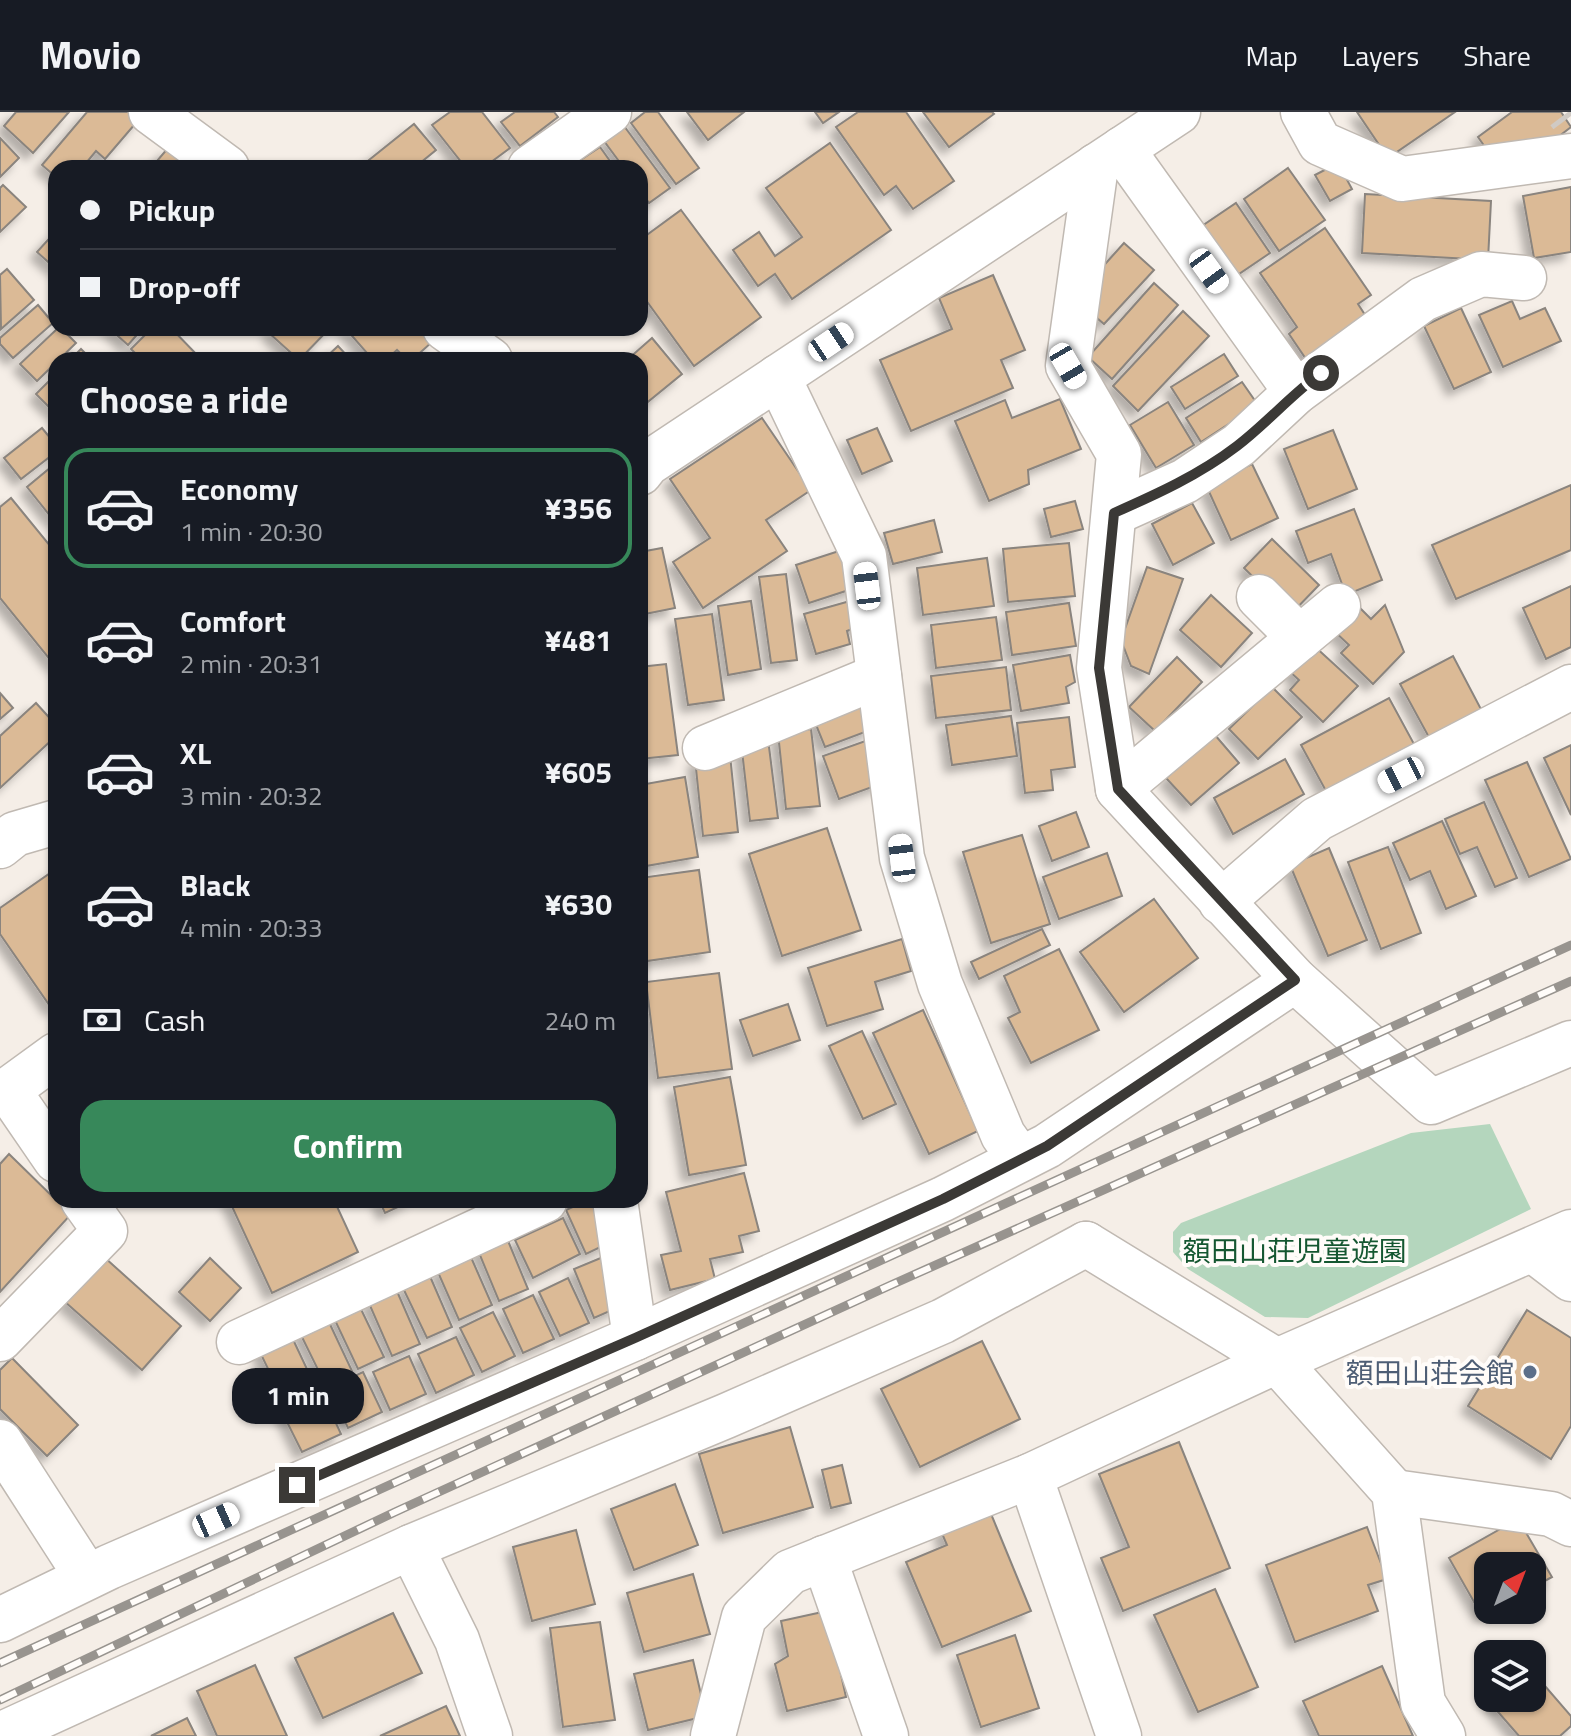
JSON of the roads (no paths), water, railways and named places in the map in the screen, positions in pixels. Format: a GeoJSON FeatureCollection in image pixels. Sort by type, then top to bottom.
{"type":"FeatureCollection","features":[{"type":"Feature","properties":{"kind":"street"},"geometry":{"type":"LineString","coordinates":[[151,112],[216,160]]}},
{"type":"Feature","properties":{"kind":"street"},"geometry":{"type":"LineString","coordinates":[[541,160],[609,112]]}},
{"type":"Feature","properties":{"kind":"street"},"geometry":{"type":"LineString","coordinates":[[648,461],[1178,112]]}},
{"type":"Feature","properties":{"kind":"street"},"geometry":{"type":"LineString","coordinates":[[1303,112],[1320,143],[1402,179],[1571,156]]}},
{"type":"Feature","properties":{"kind":"street"},"geometry":{"type":"LineString","coordinates":[[1109,158],[1296,392]]}},
{"type":"Feature","properties":{"kind":"street"},"geometry":{"type":"LineString","coordinates":[[1109,158],[1068,366],[1119,454],[1099,668],[1118,789],[1295,980],[1431,1102],[1571,1043]]}},
{"type":"Feature","properties":{"kind":"street"},"geometry":{"type":"LineString","coordinates":[[1114,513],[1185,481],[1239,445],[1296,392],[1423,299],[1481,274],[1524,278]]}},
{"type":"Feature","properties":{"kind":"street"},"geometry":{"type":"LineString","coordinates":[[778,377],[864,556],[902,858],[940,984],[1003,1135],[1020,1159]]}},
{"type":"Feature","properties":{"kind":"street"},"geometry":{"type":"LineString","coordinates":[[1259,597],[1300,638]]}},
{"type":"Feature","properties":{"kind":"street"},"geometry":{"type":"LineString","coordinates":[[1118,789],[1338,606]]}},
{"type":"Feature","properties":{"kind":"street"},"geometry":{"type":"LineString","coordinates":[[705,748],[879,676]]}},
{"type":"Feature","properties":{"kind":"street"},"geometry":{"type":"LineString","coordinates":[[1221,902],[1317,819],[1571,687]]}},
{"type":"Feature","properties":{"kind":"street"},"geometry":{"type":"LineString","coordinates":[[0,846],[15,834],[48,824]]}},
{"type":"Feature","properties":{"kind":"street"},"geometry":{"type":"LineString","coordinates":[[0,1620],[87,1577],[635,1338],[943,1199],[1047,1146],[1295,980]]}},
{"type":"Feature","properties":{"kind":"street"},"geometry":{"type":"LineString","coordinates":[[48,1061],[8,1090],[48,1148]]}},
{"type":"Feature","properties":{"kind":"street"},"geometry":{"type":"LineString","coordinates":[[0,1339],[105,1231],[89,1208]]}},
{"type":"Feature","properties":{"kind":"street"},"geometry":{"type":"LineString","coordinates":[[239,1342],[528,1208]]}},
{"type":"Feature","properties":{"kind":"street"},"geometry":{"type":"LineString","coordinates":[[616,1208],[635,1338]]}},
{"type":"Feature","properties":{"kind":"street"},"geometry":{"type":"LineString","coordinates":[[713,1736],[744,1617],[790,1572],[1030,1476],[1277,1361],[1552,1241],[1571,1279]]}},
{"type":"Feature","properties":{"kind":"street"},"geometry":{"type":"LineString","coordinates":[[0,1735],[411,1547],[726,1416],[943,1321],[1086,1244],[1277,1361],[1394,1492],[1423,1703],[1443,1736]]}},
{"type":"Feature","properties":{"kind":"street"},"geometry":{"type":"LineString","coordinates":[[0,1442],[87,1577]]}},
{"type":"Feature","properties":{"kind":"street"},"geometry":{"type":"LineString","coordinates":[[1030,1476],[1119,1736]]}},
{"type":"Feature","properties":{"kind":"street"},"geometry":{"type":"LineString","coordinates":[[1394,1492],[1551,1514],[1571,1524]]}},
{"type":"Feature","properties":{"kind":"street"},"geometry":{"type":"LineString","coordinates":[[411,1547],[457,1640],[490,1736]]}},
{"type":"Feature","properties":{"kind":"street"},"geometry":{"type":"LineString","coordinates":[[824,1558],[886,1736]]}},
{"type":"Feature","properties":{"kind":"tunnel"},"geometry":{"type":"LineString","coordinates":[[1568,112],[1571,116]]}},
{"type":"Feature","properties":{"kind":"railway"},"geometry":{"type":"LineString","coordinates":[[0,1663],[1571,945]]}},
{"type":"Feature","properties":{"kind":"railway"},"geometry":{"type":"LineString","coordinates":[[0,1700],[395,1512],[891,1285],[1571,981]]}},
{"type":"Feature","properties":{"kind":"place","name":"額田山荘会館"},"geometry":{"type":"Point","coordinates":[1530,1372]}},
{"type":"Feature","properties":{"kind":"park label","name":"額田山荘児童遊園"},"geometry":{"type":"Point","coordinates":[1295,1250]}}]}
